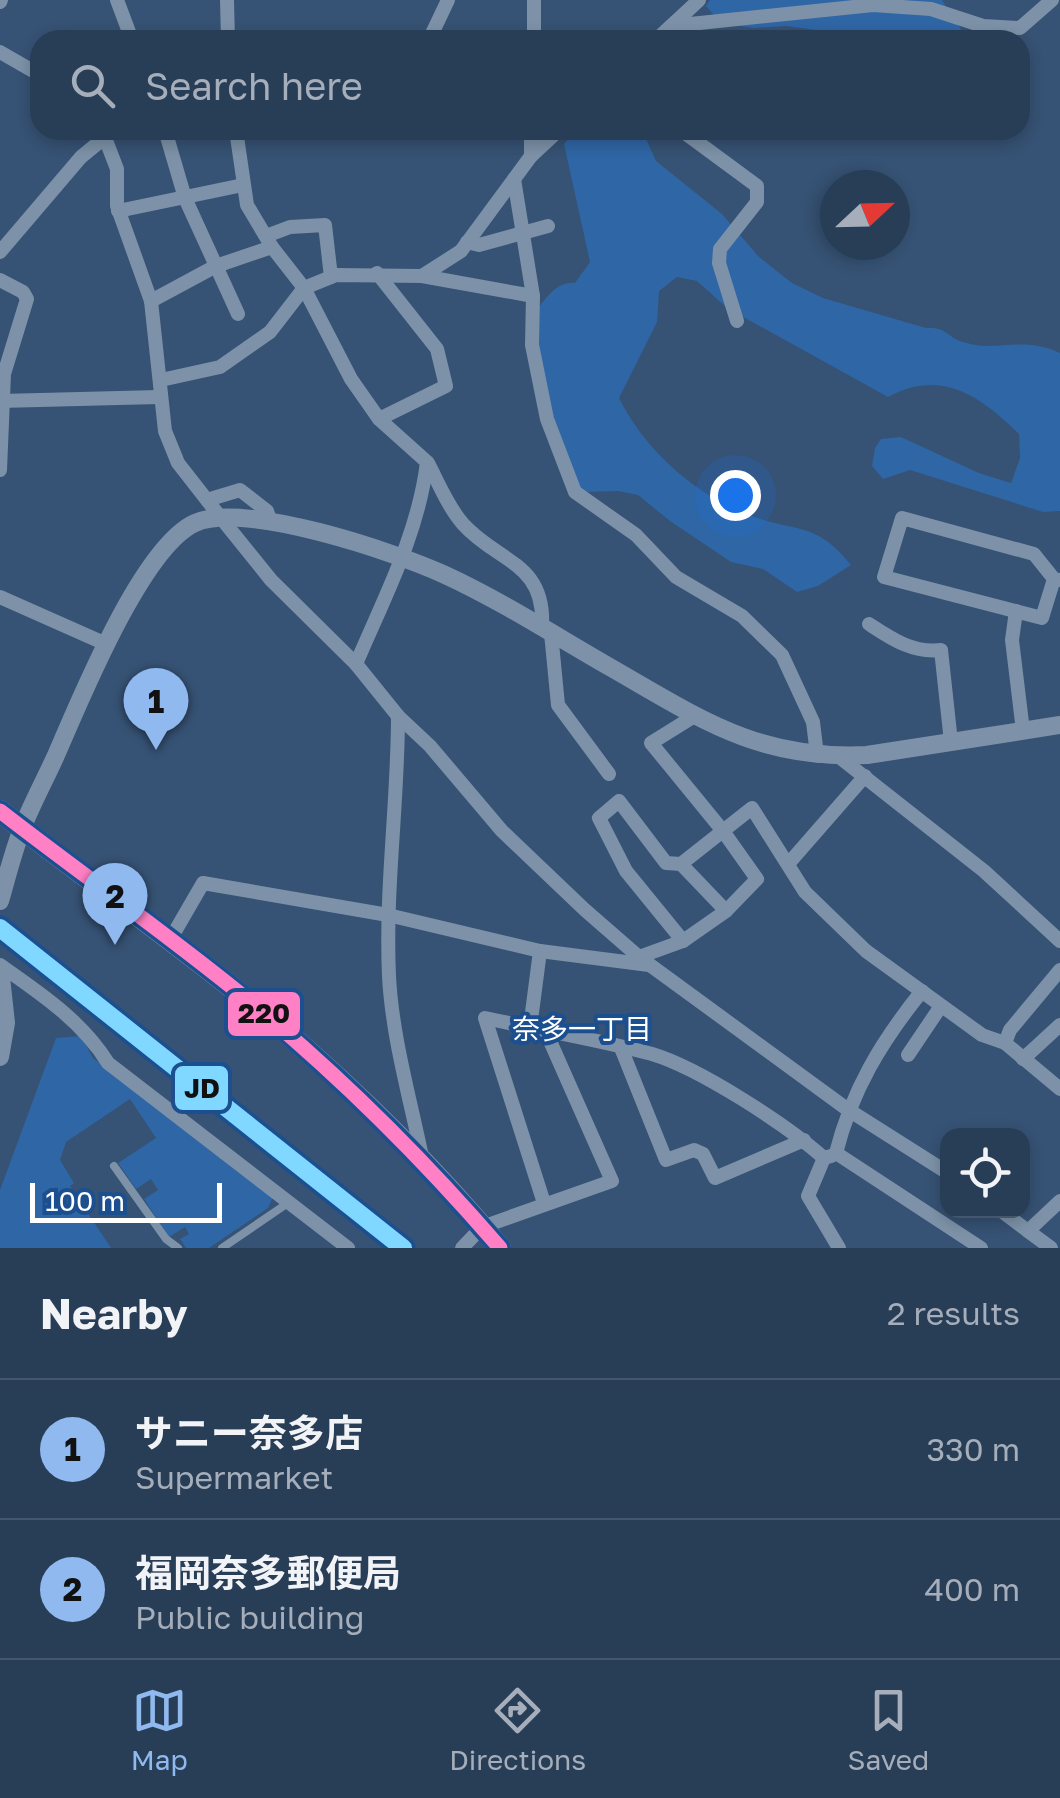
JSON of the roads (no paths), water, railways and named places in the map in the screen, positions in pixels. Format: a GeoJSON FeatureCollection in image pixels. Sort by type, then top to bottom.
{"type":"FeatureCollection","features":[{"type":"Feature","properties":{"kind":"main road"},"geometry":{"type":"LineString","coordinates":[[0,811],[314,1056],[424,1164],[500,1248]]}},
{"type":"Feature","properties":{"kind":"street"},"geometry":{"type":"LineString","coordinates":[[117,0],[128,30]]}},
{"type":"Feature","properties":{"kind":"street"},"geometry":{"type":"LineString","coordinates":[[226,0],[228,30]]}},
{"type":"Feature","properties":{"kind":"street"},"geometry":{"type":"LineString","coordinates":[[434,30],[448,0]]}},
{"type":"Feature","properties":{"kind":"street"},"geometry":{"type":"LineString","coordinates":[[534,0],[534,30]]}},
{"type":"Feature","properties":{"kind":"street"},"geometry":{"type":"LineString","coordinates":[[667,30],[699,0]]}},
{"type":"Feature","properties":{"kind":"street"},"geometry":{"type":"LineString","coordinates":[[671,26],[873,5],[930,9],[983,26],[1020,28],[1052,0]]}},
{"type":"Feature","properties":{"kind":"street"},"geometry":{"type":"LineString","coordinates":[[0,52],[30,69]]}},
{"type":"Feature","properties":{"kind":"street"},"geometry":{"type":"LineString","coordinates":[[0,252],[99,140]]}},
{"type":"Feature","properties":{"kind":"street"},"geometry":{"type":"LineString","coordinates":[[109,140],[117,169],[118,211],[151,301],[165,432],[178,464],[206,500],[271,580],[356,664],[502,831],[644,961],[847,1110],[940,1168]]}},
{"type":"Feature","properties":{"kind":"street"},"geometry":{"type":"LineString","coordinates":[[168,140],[185,198],[238,314]]}},
{"type":"Feature","properties":{"kind":"street"},"geometry":{"type":"LineString","coordinates":[[237,140],[247,205],[304,288],[351,379],[379,418],[428,462],[465,527],[532,579],[543,610],[558,704],[609,774]]}},
{"type":"Feature","properties":{"kind":"street"},"geometry":{"type":"LineString","coordinates":[[531,140],[531,156]]}},
{"type":"Feature","properties":{"kind":"street"},"geometry":{"type":"LineString","coordinates":[[422,276],[461,251],[531,156],[548,140]]}},
{"type":"Feature","properties":{"kind":"street"},"geometry":{"type":"LineString","coordinates":[[694,140],[757,186],[756,202],[720,249],[719,263],[737,321]]}},
{"type":"Feature","properties":{"kind":"street"},"geometry":{"type":"LineString","coordinates":[[514,179],[532,296],[532,345],[547,419],[575,492],[636,535],[676,577],[742,616],[782,655],[813,722],[817,754]]}},
{"type":"Feature","properties":{"kind":"street"},"geometry":{"type":"LineString","coordinates":[[118,211],[243,185]]}},
{"type":"Feature","properties":{"kind":"street"},"geometry":{"type":"LineString","coordinates":[[151,301],[290,228],[324,225],[331,277]]}},
{"type":"Feature","properties":{"kind":"street"},"geometry":{"type":"LineString","coordinates":[[468,242],[478,245],[548,226]]}},
{"type":"Feature","properties":{"kind":"street"},"geometry":{"type":"LineString","coordinates":[[161,380],[220,367],[270,332],[304,288],[331,277],[377,273],[422,276],[532,296]]}},
{"type":"Feature","properties":{"kind":"street"},"geometry":{"type":"LineString","coordinates":[[377,273],[437,349],[446,386],[379,418]]}},
{"type":"Feature","properties":{"kind":"street"},"geometry":{"type":"LineString","coordinates":[[0,280],[27,298],[4,374],[0,470]]}},
{"type":"Feature","properties":{"kind":"street"},"geometry":{"type":"LineString","coordinates":[[1,401],[160,397]]}},
{"type":"Feature","properties":{"kind":"street"},"geometry":{"type":"LineString","coordinates":[[356,664],[404,559],[428,462]]}},
{"type":"Feature","properties":{"kind":"street"},"geometry":{"type":"LineString","coordinates":[[206,500],[240,490],[267,511],[270,520]]}},
{"type":"Feature","properties":{"kind":"street"},"geometry":{"type":"LineString","coordinates":[[902,518],[1034,554],[1057,580],[1042,618],[884,577],[902,518]]}},
{"type":"Feature","properties":{"kind":"street"},"geometry":{"type":"LineString","coordinates":[[0,901],[22,828],[122,614],[172,541],[190,525],[206,519],[270,520],[442,573],[696,715],[740,738],[774,748],[838,756],[1060,725]]}},
{"type":"Feature","properties":{"kind":"street"},"geometry":{"type":"LineString","coordinates":[[0,597],[106,644]]}},
{"type":"Feature","properties":{"kind":"street"},"geometry":{"type":"LineString","coordinates":[[1016,611],[1012,640],[1022,731]]}},
{"type":"Feature","properties":{"kind":"street"},"geometry":{"type":"LineString","coordinates":[[868,624],[900,645],[926,652],[941,650],[951,742]]}},
{"type":"Feature","properties":{"kind":"street"},"geometry":{"type":"LineString","coordinates":[[170,940],[203,883],[388,915],[540,951],[644,961],[726,911],[756,879],[723,831],[650,743],[696,715]]}},
{"type":"Feature","properties":{"kind":"street"},"geometry":{"type":"LineString","coordinates":[[398,716],[388,915],[389,982],[424,1164]]}},
{"type":"Feature","properties":{"kind":"street"},"geometry":{"type":"LineString","coordinates":[[838,756],[984,871],[1060,940]]}},
{"type":"Feature","properties":{"kind":"street"},"geometry":{"type":"LineString","coordinates":[[789,863],[865,776]]}},
{"type":"Feature","properties":{"kind":"street"},"geometry":{"type":"LineString","coordinates":[[682,941],[626,871],[599,818],[618,801],[666,864],[680,864],[752,808],[805,892],[866,950],[982,1035],[1005,1043],[1060,1089]]}},
{"type":"Feature","properties":{"kind":"street"},"geometry":{"type":"LineString","coordinates":[[680,864],[726,911]]}},
{"type":"Feature","properties":{"kind":"street"},"geometry":{"type":"LineString","coordinates":[[462,1248],[482,1226],[612,1181],[538,1030],[540,951]]}},
{"type":"Feature","properties":{"kind":"street"},"geometry":{"type":"LineString","coordinates":[[0,966],[0,1057]]}},
{"type":"Feature","properties":{"kind":"street"},"geometry":{"type":"LineString","coordinates":[[0,966],[60,1009],[94,1041],[108,1063],[348,1248]]}},
{"type":"Feature","properties":{"kind":"street"},"geometry":{"type":"LineString","coordinates":[[1005,1043],[1010,1030],[1060,970]]}},
{"type":"Feature","properties":{"kind":"street"},"geometry":{"type":"LineString","coordinates":[[839,1248],[808,1196],[830,1156],[847,1110],[889,1032],[922,991]]}},
{"type":"Feature","properties":{"kind":"street"},"geometry":{"type":"LineString","coordinates":[[908,1054],[941,1006]]}},
{"type":"Feature","properties":{"kind":"street"},"geometry":{"type":"LineString","coordinates":[[544,1203],[485,1018],[655,1055],[702,1077],[981,1248]]}},
{"type":"Feature","properties":{"kind":"street"},"geometry":{"type":"LineString","coordinates":[[1024,1059],[1060,1025]]}},
{"type":"Feature","properties":{"kind":"street"},"geometry":{"type":"LineString","coordinates":[[620,1048],[666,1160],[694,1150],[703,1154],[715,1178],[804,1140]]}},
{"type":"Feature","properties":{"kind":"street"},"geometry":{"type":"LineString","coordinates":[[1028,1231],[1060,1201]]}},
{"type":"Feature","properties":{"kind":"street"},"geometry":{"type":"LineString","coordinates":[[1011,1218],[1050,1248]]}},
{"type":"Feature","properties":{"kind":"lane"},"geometry":{"type":"LineString","coordinates":[[114,1166],[166,1239],[178,1248]]}},
{"type":"Feature","properties":{"kind":"lane"},"geometry":{"type":"LineString","coordinates":[[222,1248],[288,1203]]}},
{"type":"Feature","properties":{"kind":"place","name":"サニー奈多店"},"geometry":{"type":"Point","coordinates":[156,750]}},
{"type":"Feature","properties":{"kind":"place","name":"福岡奈多郵便局"},"geometry":{"type":"Point","coordinates":[115,945]}},
{"type":"Feature","properties":{"kind":"district","name":"奈多一丁目"},"geometry":{"type":"Point","coordinates":[582,1029]}}]}
